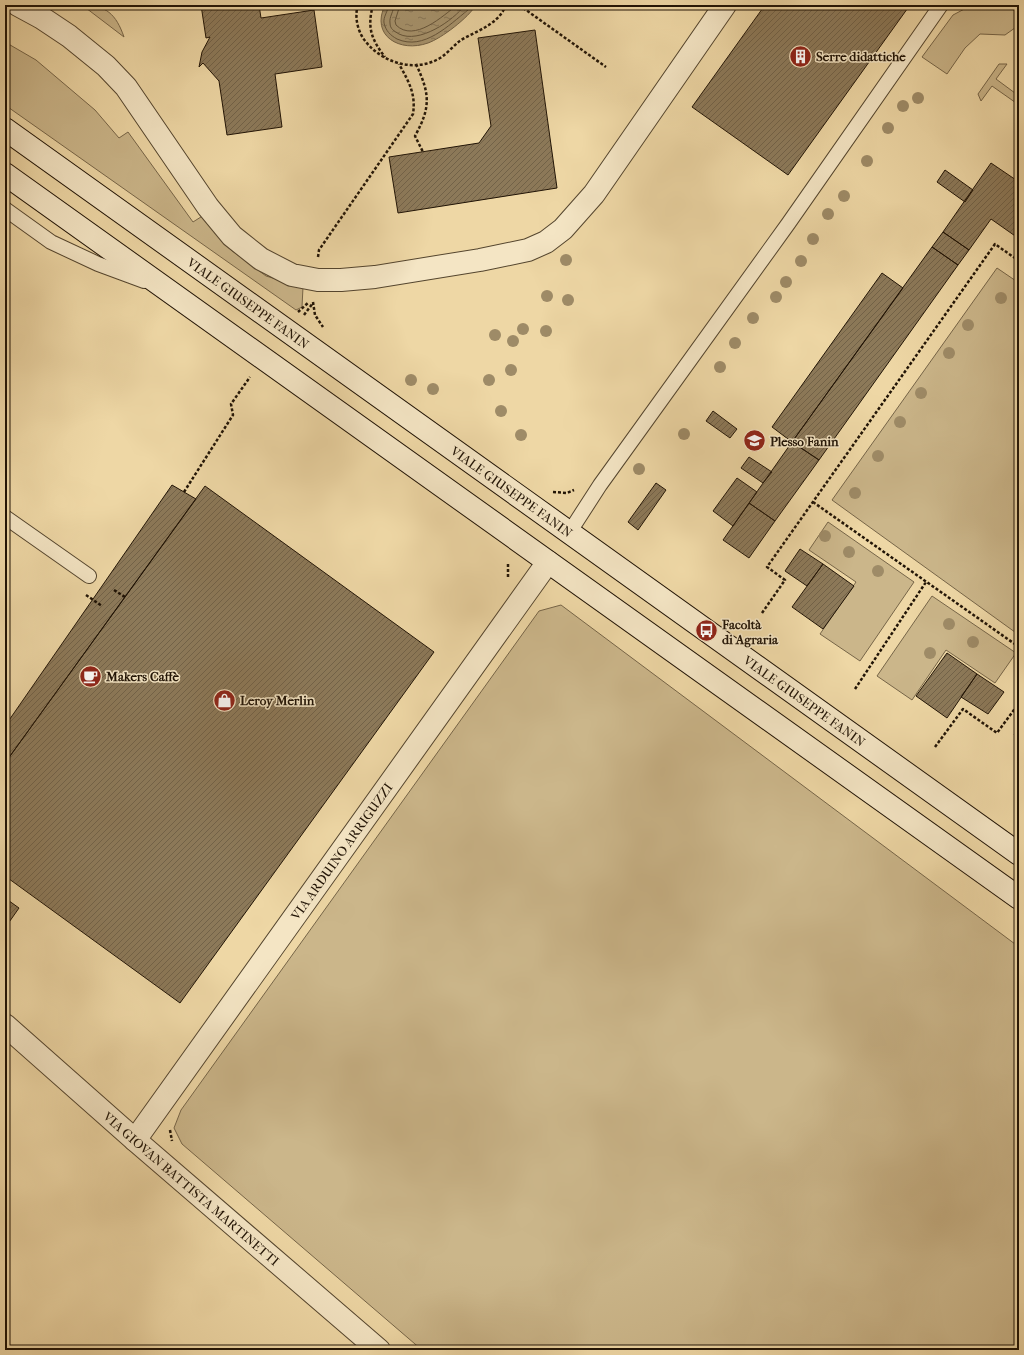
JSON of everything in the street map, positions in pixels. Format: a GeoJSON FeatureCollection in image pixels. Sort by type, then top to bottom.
{"type":"FeatureCollection","features":[{"type":"Feature","properties":{"kind":"main road"},"geometry":{"type":"LineString","coordinates":[[18,5],[42,18],[69,36],[106,66],[126,87],[208,207],[232,236],[261,259],[315,289],[342,280],[375,277],[528,250],[546,242],[563,229],[594,194],[725,5]]}},
{"type":"Feature","properties":{"kind":"main road","name":"VIALE GIUSEPPE FANIN"},"geometry":{"type":"LineString","coordinates":[[5,129],[1019,854]]}},
{"type":"Feature","properties":{"kind":"main road"},"geometry":{"type":"LineString","coordinates":[[5,174],[1019,898]]}},
{"type":"Feature","properties":{"kind":"main road","name":"VIA ARDUINO ARRIGUZZI"},"geometry":{"type":"LineString","coordinates":[[135,1140],[548,562]]}},
{"type":"Feature","properties":{"kind":"main road","name":"VIA GIOVAN BATTISTA MARTINETTI"},"geometry":{"type":"LineString","coordinates":[[5,1025],[135,1140],[379,1350]]}},
{"type":"Feature","properties":{"kind":"lane"},"geometry":{"type":"LineString","coordinates":[[569,533],[600,485],[793,217],[941,5]]}},
{"type":"Feature","properties":{"kind":"lane"},"geometry":{"type":"LineString","coordinates":[[5,209],[51,242],[98,264],[164,288]]}},
{"type":"Feature","properties":{"kind":"lane"},"geometry":{"type":"LineString","coordinates":[[5,517],[89,576]]}},
{"type":"Feature","properties":{"kind":"path"},"geometry":{"type":"LineString","coordinates":[[358,5],[357,22],[362,37],[375,53],[399,64],[416,64],[439,58],[461,40],[493,22],[503,11],[506,5]]}},
{"type":"Feature","properties":{"kind":"path"},"geometry":{"type":"LineString","coordinates":[[373,5],[370,16],[370,31],[386,59]]}},
{"type":"Feature","properties":{"kind":"path"},"geometry":{"type":"LineString","coordinates":[[519,5],[606,67]]}},
{"type":"Feature","properties":{"kind":"path"},"geometry":{"type":"LineString","coordinates":[[284,328],[315,289],[319,250],[413,114],[414,102],[411,86],[399,64]]}},
{"type":"Feature","properties":{"kind":"path"},"geometry":{"type":"LineString","coordinates":[[416,64],[428,96],[427,110],[424,121],[415,136],[423,152]]}},
{"type":"Feature","properties":{"kind":"path"},"geometry":{"type":"LineString","coordinates":[[762,613],[785,580],[767,568],[995,244],[1019,261]]}},
{"type":"Feature","properties":{"kind":"path"},"geometry":{"type":"LineString","coordinates":[[184,492],[233,415],[231,404],[262,357]]}},
{"type":"Feature","properties":{"kind":"path"},"geometry":{"type":"LineString","coordinates":[[813,502],[1019,647]]}},
{"type":"Feature","properties":{"kind":"path"},"geometry":{"type":"LineString","coordinates":[[855,689],[926,582]]}},
{"type":"Feature","properties":{"kind":"path"},"geometry":{"type":"LineString","coordinates":[[114,590],[125,597]]}},
{"type":"Feature","properties":{"kind":"path"},"geometry":{"type":"LineString","coordinates":[[85,594],[102,606]]}},
{"type":"Feature","properties":{"kind":"path"},"geometry":{"type":"LineString","coordinates":[[935,747],[963,709],[997,733],[1019,703]]}},
{"type":"Feature","properties":{"kind":"shaded area"},"geometry":{"type":"Polygon","coordinates":[[[82,5],[98,7],[109,12],[117,22],[124,37],[82,5]]]}},
{"type":"Feature","properties":{"kind":"shaded area"},"geometry":{"type":"Polygon","coordinates":[[[972,5],[1007,5],[1019,14],[1019,25],[1005,35],[980,34],[965,48],[947,74],[922,57],[953,15],[972,5]]]}},
{"type":"Feature","properties":{"kind":"shaded area"},"geometry":{"type":"Polygon","coordinates":[[[5,42],[36,60],[95,110],[119,138],[128,132],[193,222],[204,215],[231,250],[266,276],[303,287],[302,307],[296,310],[5,105],[5,42]]]}},
{"type":"Feature","properties":{"kind":"shaded area"},"geometry":{"type":"Polygon","coordinates":[[[999,64],[1007,64],[996,79],[1019,96],[1019,105],[992,86],[981,101],[978,94],[999,64]]]}},
{"type":"Feature","properties":{"kind":"shaded area"},"geometry":{"type":"Polygon","coordinates":[[[997,268],[1019,283],[1019,635],[832,500],[997,268]]]}},
{"type":"Feature","properties":{"kind":"shaded area"},"geometry":{"type":"Polygon","coordinates":[[[828,522],[914,582],[860,661],[820,634],[856,582],[809,550],[828,522]]]}},
{"type":"Feature","properties":{"kind":"shaded area"},"geometry":{"type":"Polygon","coordinates":[[[932,596],[1016,653],[995,683],[946,650],[912,700],[877,676],[932,596]]]}},
{"type":"Feature","properties":{"kind":"shaded area"},"geometry":{"type":"Polygon","coordinates":[[[561,605],[1019,947],[1019,1350],[422,1350],[182,1144],[174,1128],[181,1110],[539,611],[561,605]]]}},
{"type":"Feature","properties":{"kind":"water"},"geometry":{"type":"Polygon","coordinates":[[[385,5],[476,5],[461,21],[440,37],[428,43],[417,46],[407,46],[398,44],[390,39],[385,33],[381,25],[381,16],[385,5]]]}},
{"type":"Feature","properties":{"kind":"building"},"geometry":{"type":"Polygon","coordinates":[[[201,5],[259,5],[261,18],[314,10],[322,67],[275,74],[282,127],[227,135],[219,81],[203,63],[199,67],[202,52],[210,37],[206,38],[201,5]]]}},
{"type":"Feature","properties":{"kind":"building","name":"Serre didattiche"},"geometry":{"type":"Polygon","coordinates":[[[765,5],[910,5],[788,175],[692,107],[765,5]]]}},
{"type":"Feature","properties":{"kind":"building"},"geometry":{"type":"Polygon","coordinates":[[[535,30],[557,188],[398,213],[389,157],[479,143],[491,126],[478,38],[535,30]]]}},
{"type":"Feature","properties":{"kind":"building"},"geometry":{"type":"Polygon","coordinates":[[[991,163],[1019,182],[1019,236],[1018,238],[991,219],[969,250],[943,232],[991,163]]]}},
{"type":"Feature","properties":{"kind":"building"},"geometry":{"type":"Polygon","coordinates":[[[945,170],[973,190],[965,202],[937,182],[945,170]]]}},
{"type":"Feature","properties":{"kind":"building"},"geometry":{"type":"Polygon","coordinates":[[[943,232],[969,250],[958,265],[932,247],[943,232]]]}},
{"type":"Feature","properties":{"kind":"building"},"geometry":{"type":"Polygon","coordinates":[[[932,247],[958,265],[819,460],[792,442],[932,247]]]}},
{"type":"Feature","properties":{"kind":"building"},"geometry":{"type":"Polygon","coordinates":[[[882,273],[903,288],[792,442],[772,427],[882,273]]]}},
{"type":"Feature","properties":{"kind":"building"},"geometry":{"type":"Polygon","coordinates":[[[713,411],[737,429],[730,438],[706,421],[713,411]]]}},
{"type":"Feature","properties":{"kind":"building"},"geometry":{"type":"Polygon","coordinates":[[[792,442],[819,460],[775,521],[749,503],[792,442]]]}},
{"type":"Feature","properties":{"kind":"building"},"geometry":{"type":"Polygon","coordinates":[[[749,457],[772,472],[763,483],[741,468],[749,457]]]}},
{"type":"Feature","properties":{"kind":"building"},"geometry":{"type":"Polygon","coordinates":[[[737,478],[757,492],[733,526],[713,511],[737,478]]]}},
{"type":"Feature","properties":{"kind":"building"},"geometry":{"type":"Polygon","coordinates":[[[656,483],[666,490],[638,530],[628,522],[656,483]]]}},
{"type":"Feature","properties":{"kind":"building"},"geometry":{"type":"Polygon","coordinates":[[[172,485],[196,499],[5,763],[5,726],[172,485]]]}},
{"type":"Feature","properties":{"kind":"building","name":"Leroy Merlin"},"geometry":{"type":"Polygon","coordinates":[[[205,486],[434,652],[180,1003],[5,876],[5,763],[205,486]]]}},
{"type":"Feature","properties":{"kind":"building"},"geometry":{"type":"Polygon","coordinates":[[[749,503],[775,521],[749,558],[723,540],[749,503]]]}},
{"type":"Feature","properties":{"kind":"building"},"geometry":{"type":"Polygon","coordinates":[[[800,549],[823,564],[807,586],[785,571],[800,549]]]}},
{"type":"Feature","properties":{"kind":"building"},"geometry":{"type":"Polygon","coordinates":[[[823,564],[854,586],[823,629],[792,607],[823,564]]]}},
{"type":"Feature","properties":{"kind":"building"},"geometry":{"type":"Polygon","coordinates":[[[947,653],[977,674],[947,718],[916,696],[947,653]]]}},
{"type":"Feature","properties":{"kind":"building"},"geometry":{"type":"Polygon","coordinates":[[[977,674],[1004,692],[988,714],[961,697],[977,674]]]}},
{"type":"Feature","properties":{"kind":"building"},"geometry":{"type":"Polygon","coordinates":[[[1019,728],[1019,739],[1014,735],[1019,728]]]}},
{"type":"Feature","properties":{"kind":"building"},"geometry":{"type":"Polygon","coordinates":[[[5,898],[19,908],[5,928],[5,898]]]}},
{"type":"Feature","properties":{"kind":"place","name":"Serre didattiche"},"geometry":{"type":"Point","coordinates":[801,56]}},
{"type":"Feature","properties":{"kind":"place","name":"Plesso Fanin"},"geometry":{"type":"Point","coordinates":[755,441]}},
{"type":"Feature","properties":{"kind":"place","name":"Facoltà di Agraria"},"geometry":{"type":"Point","coordinates":[706,631]}},
{"type":"Feature","properties":{"kind":"place","name":"Makers Caffè"},"geometry":{"type":"Point","coordinates":[90,676]}},
{"type":"Feature","properties":{"kind":"place","name":"Leroy Merlin"},"geometry":{"type":"Point","coordinates":[225,700]}}]}
